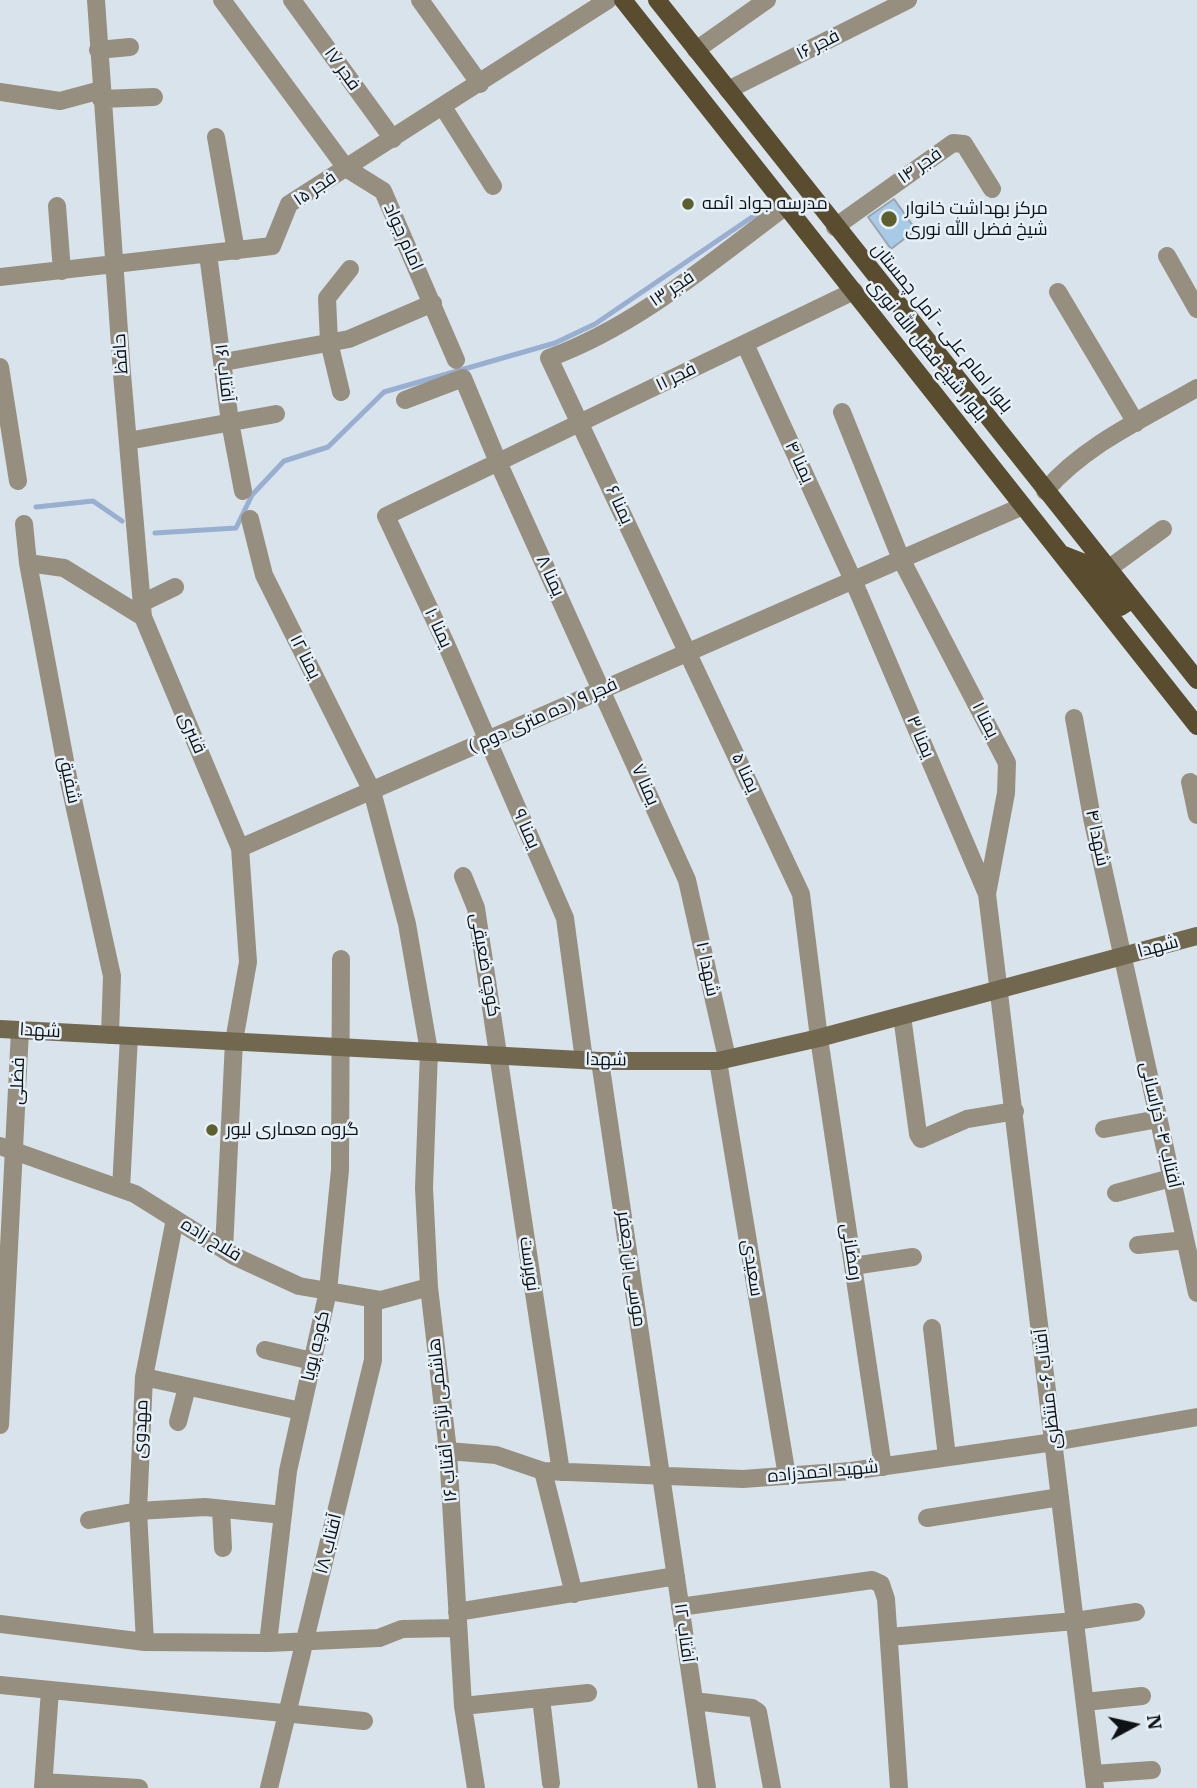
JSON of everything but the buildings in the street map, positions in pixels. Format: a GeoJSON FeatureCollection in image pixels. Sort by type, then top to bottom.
{"type":"FeatureCollection","features":[{"type":"Feature","properties":{"kind":"main road","name":"بلوار شیخ فضل الله نوری"},"geometry":{"type":"LineString","coordinates":[[623,0],[1197,726]]}},
{"type":"Feature","properties":{"kind":"main road","name":"بلوار امام علی - آمل چمستان"},"geometry":{"type":"LineString","coordinates":[[657,0],[1193,674]]}},
{"type":"Feature","properties":{"kind":"main road"},"geometry":{"type":"LineString","coordinates":[[911,362],[930,345]]}},
{"type":"Feature","properties":{"kind":"main road"},"geometry":{"type":"LineString","coordinates":[[1061,554],[1084,563],[1120,607],[1128,603],[1128,594]]}},
{"type":"Feature","properties":{"kind":"main road"},"geometry":{"type":"LineString","coordinates":[[1133,644],[1131,628],[1137,623],[1145,626],[1170,660],[1193,674]]}},
{"type":"Feature","properties":{"kind":"main road","name":"شهدا"},"geometry":{"type":"LineString","coordinates":[[6,1027],[110,1035],[592,1060],[722,1060],[819,1038],[1197,936]]}},
{"type":"Feature","properties":{"kind":"street","name":"حافظ"},"geometry":{"type":"LineString","coordinates":[[96,0],[114,266],[143,610]]}},
{"type":"Feature","properties":{"kind":"street","name":"امام جواد"},"geometry":{"type":"LineString","coordinates":[[222,0],[346,168],[383,191],[456,360]]}},
{"type":"Feature","properties":{"kind":"street","name":"فجر ۱۷"},"geometry":{"type":"LineString","coordinates":[[292,0],[393,139]]}},
{"type":"Feature","properties":{"kind":"street"},"geometry":{"type":"LineString","coordinates":[[420,0],[480,84]]}},
{"type":"Feature","properties":{"kind":"street","name":"فجر ۱۵"},"geometry":{"type":"LineString","coordinates":[[0,277],[272,246],[289,204],[608,0]]}},
{"type":"Feature","properties":{"kind":"street"},"geometry":{"type":"LineString","coordinates":[[696,50],[766,0]]}},
{"type":"Feature","properties":{"kind":"street","name":"فجر ۱۶"},"geometry":{"type":"LineString","coordinates":[[728,90],[908,0]]}},
{"type":"Feature","properties":{"kind":"street"},"geometry":{"type":"LineString","coordinates":[[98,50],[130,47]]}},
{"type":"Feature","properties":{"kind":"street"},"geometry":{"type":"LineString","coordinates":[[0,92],[60,101],[101,94],[154,97]]}},
{"type":"Feature","properties":{"kind":"street"},"geometry":{"type":"LineString","coordinates":[[443,107],[493,186]]}},
{"type":"Feature","properties":{"kind":"street"},"geometry":{"type":"LineString","coordinates":[[216,137],[236,251]]}},
{"type":"Feature","properties":{"kind":"street","name":"فجر ۱۴"},"geometry":{"type":"LineString","coordinates":[[835,227],[953,143],[964,144],[992,189]]}},
{"type":"Feature","properties":{"kind":"street"},"geometry":{"type":"LineString","coordinates":[[58,206],[62,271]]}},
{"type":"Feature","properties":{"kind":"street","name":"فجر ۱۳"},"geometry":{"type":"LineString","coordinates":[[549,358],[584,346],[671,292],[786,206]]}},
{"type":"Feature","properties":{"kind":"street","name":"آفتاب ۱۶"},"geometry":{"type":"LineString","coordinates":[[208,254],[230,422],[243,491]]}},
{"type":"Feature","properties":{"kind":"street"},"geometry":{"type":"LineString","coordinates":[[1167,256],[1197,309]]}},
{"type":"Feature","properties":{"kind":"street"},"geometry":{"type":"LineString","coordinates":[[341,392],[329,342],[327,298],[350,270]]}},
{"type":"Feature","properties":{"kind":"street","name":"فجر ۱۱"},"geometry":{"type":"LineString","coordinates":[[386,516],[854,292]]}},
{"type":"Feature","properties":{"kind":"street"},"geometry":{"type":"LineString","coordinates":[[1058,292],[1136,423]]}},
{"type":"Feature","properties":{"kind":"street"},"geometry":{"type":"LineString","coordinates":[[223,362],[349,339],[433,303]]}},
{"type":"Feature","properties":{"kind":"street","name":"یمنا ۴"},"geometry":{"type":"LineString","coordinates":[[745,344],[853,580]]}},
{"type":"Feature","properties":{"kind":"street","name":"یمنا ۶"},"geometry":{"type":"LineString","coordinates":[[549,358],[689,652]]}},
{"type":"Feature","properties":{"kind":"street"},"geometry":{"type":"LineString","coordinates":[[0,367],[18,481]]}},
{"type":"Feature","properties":{"kind":"street"},"geometry":{"type":"LineString","coordinates":[[405,400],[463,378],[498,463]]}},
{"type":"Feature","properties":{"kind":"street"},"geometry":{"type":"LineString","coordinates":[[1045,491],[1078,457],[1197,388]]}},
{"type":"Feature","properties":{"kind":"street","name":"یمنا ۱"},"geometry":{"type":"LineString","coordinates":[[842,412],[901,559],[1007,763],[1006,793],[987,894]]}},
{"type":"Feature","properties":{"kind":"street"},"geometry":{"type":"LineString","coordinates":[[128,441],[276,414]]}},
{"type":"Feature","properties":{"kind":"street","name":"یمنا ۸"},"geometry":{"type":"LineString","coordinates":[[498,463],[602,690]]}},
{"type":"Feature","properties":{"kind":"street","name":"فجر ۹ ( ده متری دوم )"},"geometry":{"type":"LineString","coordinates":[[240,848],[1023,506]]}},
{"type":"Feature","properties":{"kind":"street","name":"یمنا ۱۰"},"geometry":{"type":"LineString","coordinates":[[386,516],[487,741]]}},
{"type":"Feature","properties":{"kind":"street","name":"یمنا ۱۲"},"geometry":{"type":"LineString","coordinates":[[250,519],[264,575],[372,791],[407,924]]}},
{"type":"Feature","properties":{"kind":"street","name":"شفیق"},"geometry":{"type":"LineString","coordinates":[[24,524],[28,563],[68,777],[112,976],[110,1035]]}},
{"type":"Feature","properties":{"kind":"street"},"geometry":{"type":"LineString","coordinates":[[1108,569],[1163,529]]}},
{"type":"Feature","properties":{"kind":"street"},"geometry":{"type":"LineString","coordinates":[[28,563],[64,568],[143,610],[175,587]]}},
{"type":"Feature","properties":{"kind":"street","name":"یمنا ۳"},"geometry":{"type":"LineString","coordinates":[[853,580],[987,894]]}},
{"type":"Feature","properties":{"kind":"street","name":"قنبری"},"geometry":{"type":"LineString","coordinates":[[143,610],[240,848]]}},
{"type":"Feature","properties":{"kind":"street","name":"یمنا ۵"},"geometry":{"type":"LineString","coordinates":[[689,652],[801,894],[819,1038]]}},
{"type":"Feature","properties":{"kind":"street","name":"یمنا ۷"},"geometry":{"type":"LineString","coordinates":[[602,690],[687,880]]}},
{"type":"Feature","properties":{"kind":"street","name":"شهدا ۴"},"geometry":{"type":"LineString","coordinates":[[1074,718],[1122,956]]}},
{"type":"Feature","properties":{"kind":"street","name":"یمنا ۹"},"geometry":{"type":"LineString","coordinates":[[487,741],[565,918],[592,1060]]}},
{"type":"Feature","properties":{"kind":"street"},"geometry":{"type":"LineString","coordinates":[[1190,782],[1197,815]]}},
{"type":"Feature","properties":{"kind":"street"},"geometry":{"type":"LineString","coordinates":[[224,1250],[234,1041],[248,962],[240,848]]}},
{"type":"Feature","properties":{"kind":"street","name":"کوچه ضعیقی"},"geometry":{"type":"LineString","coordinates":[[463,876],[476,908],[500,1055]]}},
{"type":"Feature","properties":{"kind":"street","name":"شهدا ۱۰"},"geometry":{"type":"LineString","coordinates":[[687,880],[722,1060]]}},
{"type":"Feature","properties":{"kind":"street","name":"آفتاب ۶- منتظری"},"geometry":{"type":"LineString","coordinates":[[987,894],[1085,1702],[1092,1784]]}},
{"type":"Feature","properties":{"kind":"street","name":"هاشمی نژاد - آقتاب ۱۶"},"geometry":{"type":"LineString","coordinates":[[407,924],[429,1051],[424,1188],[429,1287],[448,1451],[463,1706],[476,1788]]}},
{"type":"Feature","properties":{"kind":"street","name":"آفتاب ۴- خراسانی"},"geometry":{"type":"LineString","coordinates":[[1122,956],[1197,1293]]}},
{"type":"Feature","properties":{"kind":"street","name":"کوچه پویا"},"geometry":{"type":"LineString","coordinates":[[268,1643],[288,1471],[328,1291],[340,1170],[341,959]]}},
{"type":"Feature","properties":{"kind":"street"},"geometry":{"type":"LineString","coordinates":[[902,1016],[918,1134],[921,1139],[967,1119],[1015,1111]]}},
{"type":"Feature","properties":{"kind":"street","name":"فضلی"},"geometry":{"type":"LineString","coordinates":[[0,1425],[8,1148],[6,1027]]}},
{"type":"Feature","properties":{"kind":"street"},"geometry":{"type":"LineString","coordinates":[[121,1189],[130,1036]]}},
{"type":"Feature","properties":{"kind":"street","name":"رمضانی"},"geometry":{"type":"LineString","coordinates":[[819,1038],[883,1466]]}},
{"type":"Feature","properties":{"kind":"street","name":"نوپرست"},"geometry":{"type":"LineString","coordinates":[[500,1055],[552,1472],[574,1594]]}},
{"type":"Feature","properties":{"kind":"street","name":"موسی بن جعفر"},"geometry":{"type":"LineString","coordinates":[[592,1060],[662,1477]]}},
{"type":"Feature","properties":{"kind":"street","name":"سعیدی"},"geometry":{"type":"LineString","coordinates":[[722,1060],[787,1476]]}},
{"type":"Feature","properties":{"kind":"street"},"geometry":{"type":"LineString","coordinates":[[1104,1129],[1158,1119]]}},
{"type":"Feature","properties":{"kind":"street","name":"فلاح زاده"},"geometry":{"type":"LineString","coordinates":[[8,1148],[135,1194],[224,1250],[299,1286],[381,1300],[429,1287]]}},
{"type":"Feature","properties":{"kind":"street"},"geometry":{"type":"LineString","coordinates":[[1116,1193],[1171,1178]]}},
{"type":"Feature","properties":{"kind":"street","name":"مهدوی"},"geometry":{"type":"LineString","coordinates":[[145,1642],[138,1511],[144,1377],[175,1219]]}},
{"type":"Feature","properties":{"kind":"street"},"geometry":{"type":"LineString","coordinates":[[1138,1245],[1185,1240]]}},
{"type":"Feature","properties":{"kind":"street"},"geometry":{"type":"LineString","coordinates":[[853,1266],[913,1257]]}},
{"type":"Feature","properties":{"kind":"street","name":"آفتاب ۱۸"},"geometry":{"type":"LineString","coordinates":[[269,1788],[373,1360],[373,1299]]}},
{"type":"Feature","properties":{"kind":"street"},"geometry":{"type":"LineString","coordinates":[[932,1328],[947,1457]]}},
{"type":"Feature","properties":{"kind":"street"},"geometry":{"type":"LineString","coordinates":[[265,1350],[313,1362]]}},
{"type":"Feature","properties":{"kind":"street"},"geometry":{"type":"LineString","coordinates":[[144,1377],[301,1411]]}},
{"type":"Feature","properties":{"kind":"street"},"geometry":{"type":"LineString","coordinates":[[178,1422],[187,1387]]}},
{"type":"Feature","properties":{"kind":"street","name":"شهید احمدزاده"},"geometry":{"type":"LineString","coordinates":[[448,1451],[496,1455],[552,1472],[743,1479],[883,1466],[1054,1442],[1197,1417]]}},
{"type":"Feature","properties":{"kind":"street","name":"آفتاب ۱۲"},"geometry":{"type":"LineString","coordinates":[[662,1477],[707,1788]]}},
{"type":"Feature","properties":{"kind":"street"},"geometry":{"type":"LineString","coordinates":[[927,1518],[1060,1497]]}},
{"type":"Feature","properties":{"kind":"street"},"geometry":{"type":"LineString","coordinates":[[221,1509],[223,1548]]}},
{"type":"Feature","properties":{"kind":"street"},"geometry":{"type":"LineString","coordinates":[[89,1520],[138,1511],[221,1509],[283,1515]]}},
{"type":"Feature","properties":{"kind":"street"},"geometry":{"type":"LineString","coordinates":[[0,1624],[145,1642],[268,1643],[379,1638],[402,1629],[676,1576]]}},
{"type":"Feature","properties":{"kind":"street"},"geometry":{"type":"LineString","coordinates":[[680,1606],[872,1580],[881,1584],[886,1593],[899,1788]]}},
{"type":"Feature","properties":{"kind":"street"},"geometry":{"type":"LineString","coordinates":[[889,1637],[1075,1621],[1136,1612]]}},
{"type":"Feature","properties":{"kind":"street"},"geometry":{"type":"LineString","coordinates":[[0,1685],[364,1721]]}},
{"type":"Feature","properties":{"kind":"street"},"geometry":{"type":"LineString","coordinates":[[50,1690],[44,1785],[139,1788]]}},
{"type":"Feature","properties":{"kind":"street"},"geometry":{"type":"LineString","coordinates":[[463,1706],[588,1693]]}},
{"type":"Feature","properties":{"kind":"street"},"geometry":{"type":"LineString","coordinates":[[1085,1702],[1142,1696]]}},
{"type":"Feature","properties":{"kind":"street"},"geometry":{"type":"LineString","coordinates":[[541,1698],[551,1783]]}},
{"type":"Feature","properties":{"kind":"street"},"geometry":{"type":"LineString","coordinates":[[694,1700],[752,1708],[758,1712],[772,1788]]}},
{"type":"Feature","properties":{"kind":"street"},"geometry":{"type":"LineString","coordinates":[[1092,1784],[1152,1770]]}},
{"type":"Feature","properties":{"kind":"waterway"},"geometry":{"type":"LineString","coordinates":[[155,533],[236,528],[252,495],[284,461],[328,447],[384,392],[555,343],[595,324],[758,213]]}},
{"type":"Feature","properties":{"kind":"waterway"},"geometry":{"type":"LineString","coordinates":[[36,507],[93,501],[122,521]]}},
{"type":"Feature","properties":{"kind":"place","name":"مدرسه جواد ائمه"},"geometry":{"type":"Point","coordinates":[688,204]}},
{"type":"Feature","properties":{"kind":"place","name":"مرکز بهداشت خانوار شیخ فضل الله نوری"},"geometry":{"type":"Point","coordinates":[889,219]}},
{"type":"Feature","properties":{"kind":"place","name":"گروه معماری لیور"},"geometry":{"type":"Point","coordinates":[212,1130]}}]}
